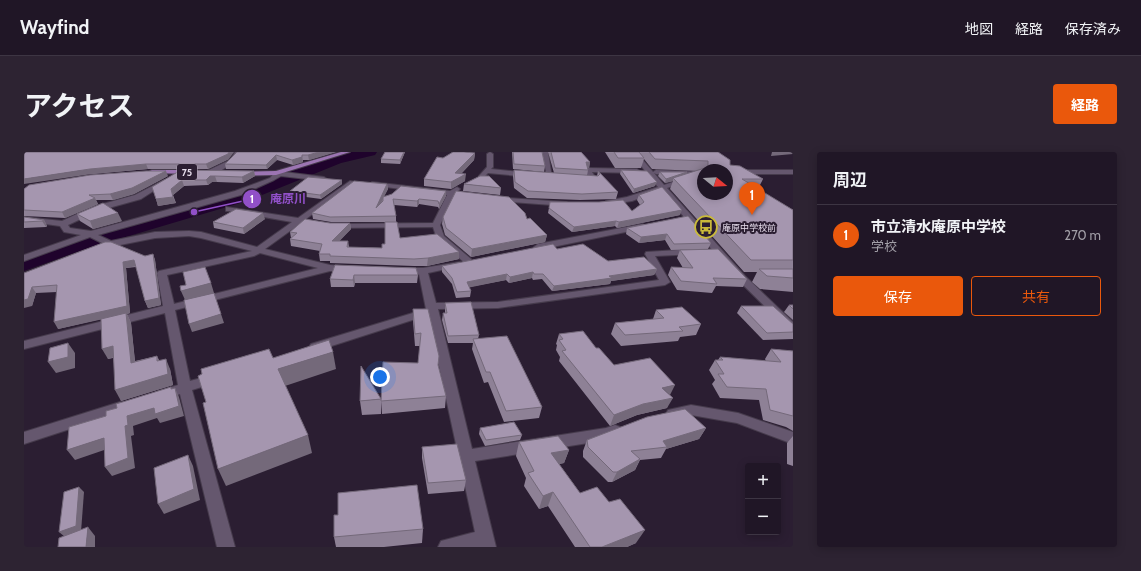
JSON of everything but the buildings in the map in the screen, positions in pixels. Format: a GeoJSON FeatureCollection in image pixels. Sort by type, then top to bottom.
{"type":"FeatureCollection","features":[{"type":"Feature","properties":{"kind":"main road"},"geometry":{"type":"LineString","coordinates":[[233,173],[279,174],[347,152]]}},
{"type":"Feature","properties":{"kind":"main road","name":"75"},"geometry":{"type":"LineString","coordinates":[[141,172],[225,173]]}},
{"type":"Feature","properties":{"kind":"street"},"geometry":{"type":"LineString","coordinates":[[209,172],[232,161],[238,152]]}},
{"type":"Feature","properties":{"kind":"street"},"geometry":{"type":"LineString","coordinates":[[544,177],[546,152]]}},
{"type":"Feature","properties":{"kind":"street"},"geometry":{"type":"LineString","coordinates":[[633,152],[684,218],[773,311],[793,328]]}},
{"type":"Feature","properties":{"kind":"street"},"geometry":{"type":"LineString","coordinates":[[477,180],[488,171],[490,167],[490,154]]}},
{"type":"Feature","properties":{"kind":"street"},"geometry":{"type":"LineString","coordinates":[[573,180],[594,180],[588,170],[697,174]]}},
{"type":"Feature","properties":{"kind":"street"},"geometry":{"type":"LineString","coordinates":[[488,171],[559,178]]}},
{"type":"Feature","properties":{"kind":"street"},"geometry":{"type":"LineString","coordinates":[[24,219],[63,224],[95,208],[138,197],[182,172]]}},
{"type":"Feature","properties":{"kind":"street"},"geometry":{"type":"LineString","coordinates":[[733,172],[793,172]]}},
{"type":"Feature","properties":{"kind":"street"},"geometry":{"type":"LineString","coordinates":[[24,258],[137,220],[205,203],[272,179],[279,174],[452,194],[574,204]]}},
{"type":"Feature","properties":{"kind":"street"},"geometry":{"type":"LineString","coordinates":[[603,204],[629,199],[697,176]]}},
{"type":"Feature","properties":{"kind":"street"},"geometry":{"type":"LineString","coordinates":[[226,547],[185,387],[162,273],[254,253],[299,221],[360,183]]}},
{"type":"Feature","properties":{"kind":"street"},"geometry":{"type":"LineString","coordinates":[[392,270],[423,270],[472,261],[440,237],[436,225],[452,194],[462,186]]}},
{"type":"Feature","properties":{"kind":"street"},"geometry":{"type":"LineString","coordinates":[[229,209],[319,224],[436,225]]}},
{"type":"Feature","properties":{"kind":"street"},"geometry":{"type":"LineString","coordinates":[[63,224],[66,230],[93,235],[110,244],[146,235],[180,233],[201,236],[330,268],[360,269]]}},
{"type":"Feature","properties":{"kind":"street"},"geometry":{"type":"LineString","coordinates":[[529,249],[650,225]]}},
{"type":"Feature","properties":{"kind":"street"},"geometry":{"type":"LineString","coordinates":[[305,350],[432,308],[498,305],[665,282],[649,254],[718,252]]}},
{"type":"Feature","properties":{"kind":"street"},"geometry":{"type":"LineString","coordinates":[[24,345],[330,268]]}},
{"type":"Feature","properties":{"kind":"street"},"geometry":{"type":"LineString","coordinates":[[423,270],[486,543],[447,547]]}},
{"type":"Feature","properties":{"kind":"street"},"geometry":{"type":"LineString","coordinates":[[741,277],[756,277]]}},
{"type":"Feature","properties":{"kind":"street"},"geometry":{"type":"LineString","coordinates":[[149,398],[230,373]]}},
{"type":"Feature","properties":{"kind":"street"},"geometry":{"type":"LineString","coordinates":[[24,438],[134,403]]}},
{"type":"Feature","properties":{"kind":"street"},"geometry":{"type":"LineString","coordinates":[[661,416],[691,410],[722,415],[738,418],[793,438]]}},
{"type":"Feature","properties":{"kind":"street"},"geometry":{"type":"LineString","coordinates":[[466,456],[607,434],[626,426]]}},
{"type":"Feature","properties":{"kind":"waterway"},"geometry":{"type":"LineString","coordinates":[[24,264],[77,244],[241,197],[337,159],[370,152]]}},
{"type":"Feature","properties":{"kind":"place","name":"庵原川"},"geometry":{"type":"Point","coordinates":[194,212]}},
{"type":"Feature","properties":{"kind":"place","name":"市立清水庵原中学校"},"geometry":{"type":"Point","coordinates":[752,215]}},
{"type":"Feature","properties":{"kind":"place","name":"庵原中学校前"},"geometry":{"type":"Point","coordinates":[706,227]}}]}
